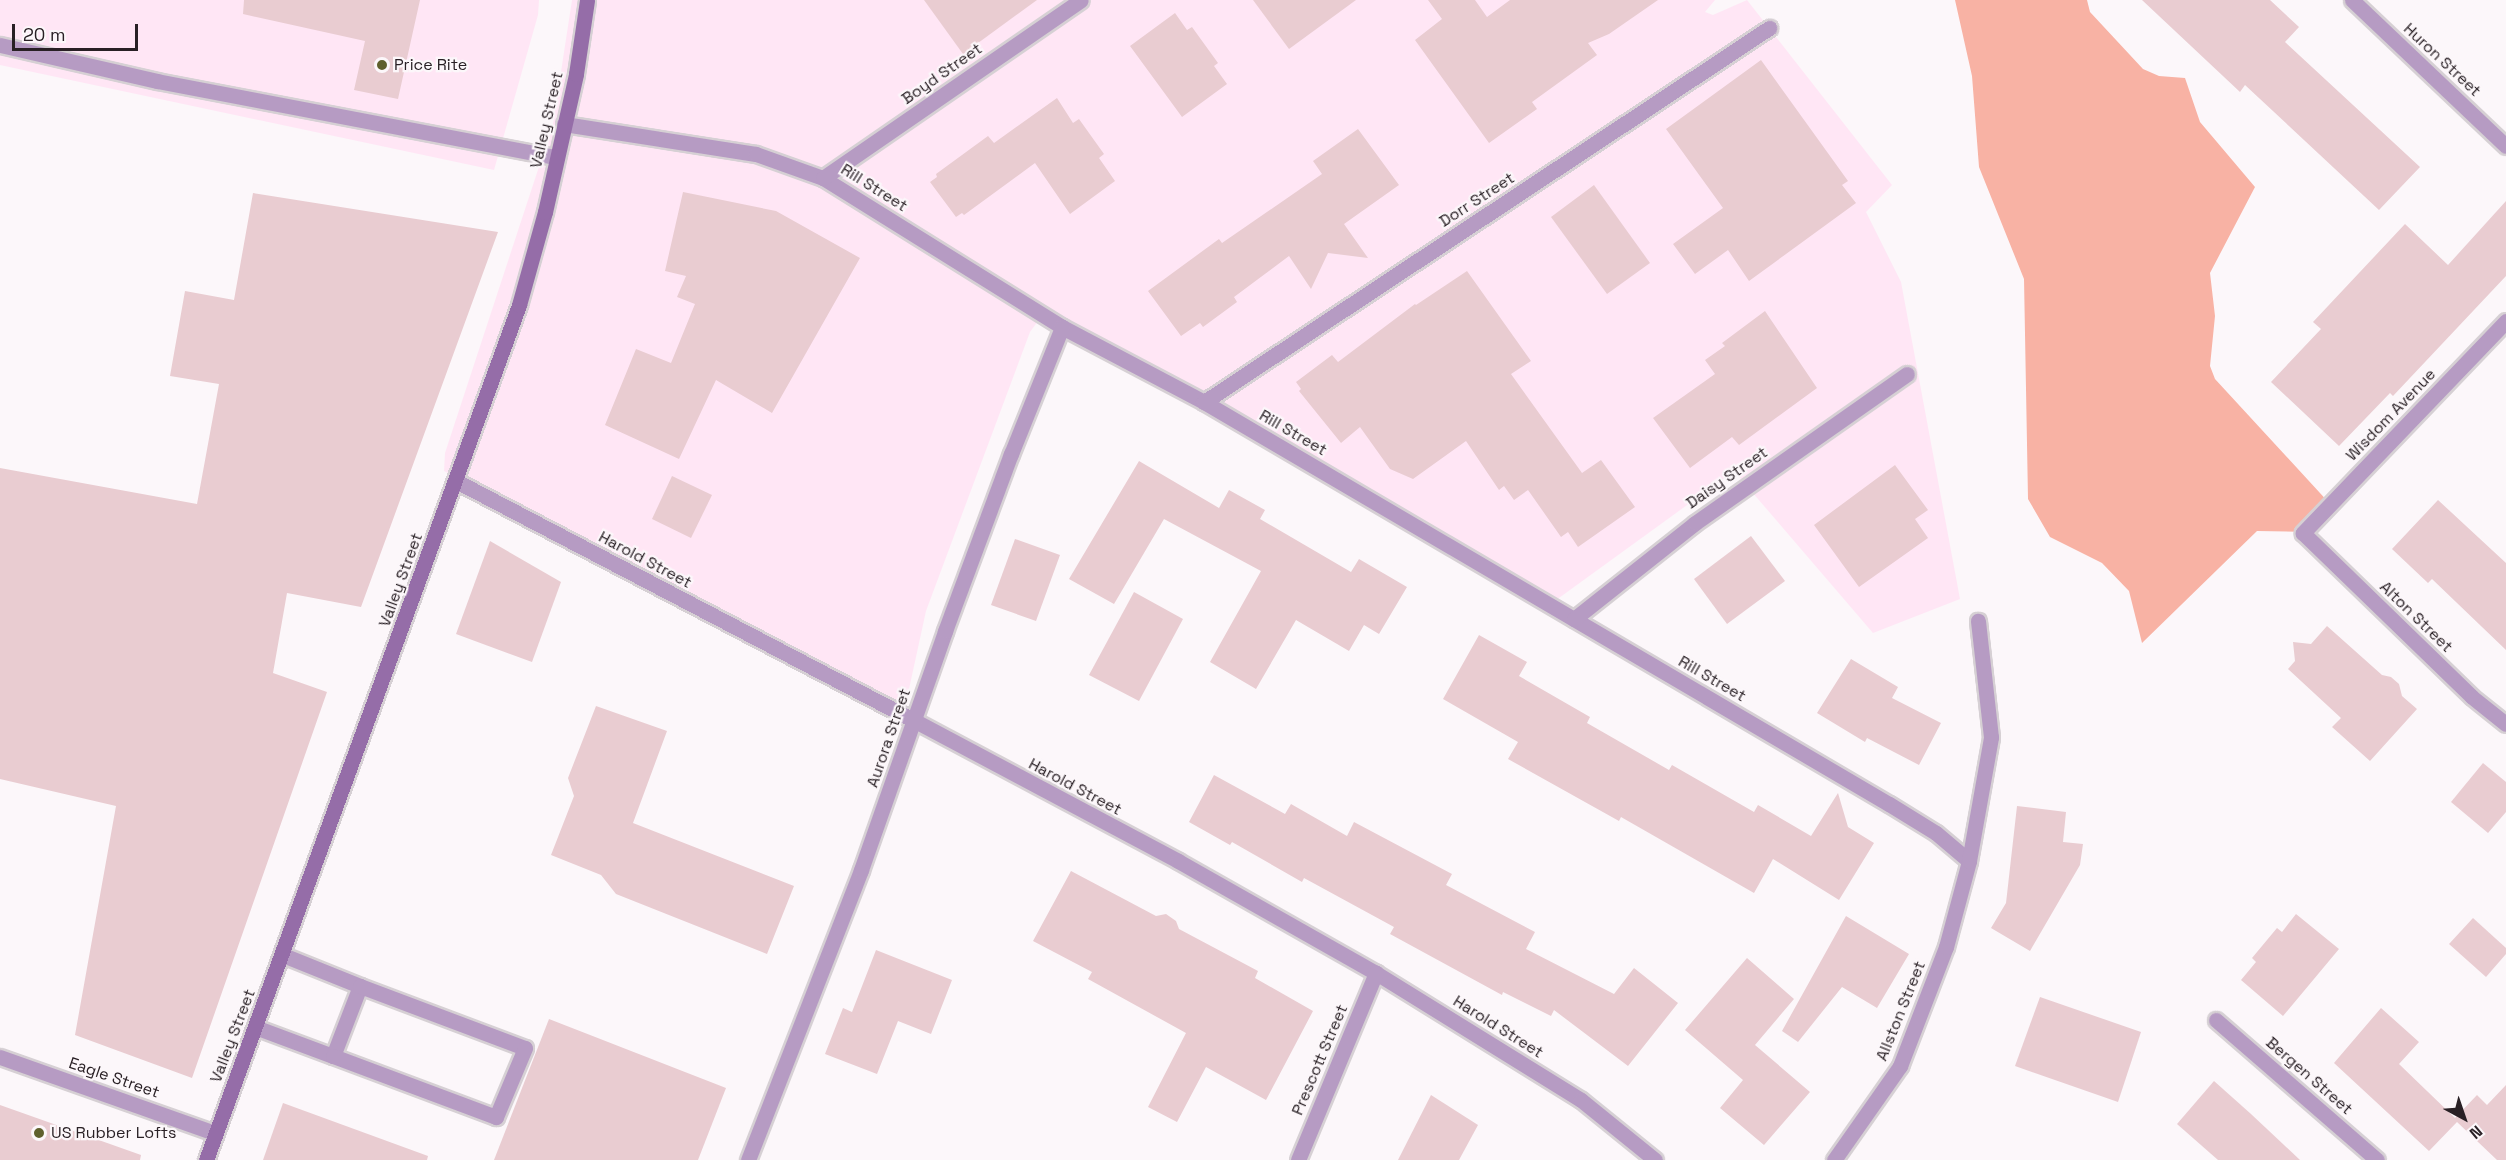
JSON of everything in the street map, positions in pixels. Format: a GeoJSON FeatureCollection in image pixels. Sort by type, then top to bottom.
{"type":"FeatureCollection","features":[{"type":"Feature","properties":{"kind":"main road","name":"Valley Street"},"geometry":{"type":"LineString","coordinates":[[206,1160],[283,955],[519,305],[576,74],[587,0]]}},
{"type":"Feature","properties":{"kind":"street","name":"Boyd Street"},"geometry":{"type":"LineString","coordinates":[[823,178],[1081,0]]}},
{"type":"Feature","properties":{"kind":"street","name":"Huron Street"},"geometry":{"type":"LineString","coordinates":[[2352,0],[2506,146]]}},
{"type":"Feature","properties":{"kind":"street","name":"Dorr Street"},"geometry":{"type":"LineString","coordinates":[[1204,402],[1769,28]]}},
{"type":"Feature","properties":{"kind":"street"},"geometry":{"type":"LineString","coordinates":[[0,45],[157,81],[557,157]]}},
{"type":"Feature","properties":{"kind":"street","name":"Rill Street"},"geometry":{"type":"LineString","coordinates":[[564,124],[756,154],[823,178],[1062,327],[1204,402],[1889,804],[1936,833],[1969,861]]}},
{"type":"Feature","properties":{"kind":"street","name":"Wisdom Avenue"},"geometry":{"type":"LineString","coordinates":[[2303,533],[2506,321]]}},
{"type":"Feature","properties":{"kind":"street","name":"Aurora Street"},"geometry":{"type":"LineString","coordinates":[[748,1160],[845,914],[1002,476],[1062,327]]}},
{"type":"Feature","properties":{"kind":"street","name":"Daisy Street"},"geometry":{"type":"LineString","coordinates":[[1574,619],[1695,523],[1907,374]]}},
{"type":"Feature","properties":{"kind":"street","name":"Harold Street"},"geometry":{"type":"LineString","coordinates":[[456,481],[1178,861],[1376,973],[1581,1100],[1655,1160]]}},
{"type":"Feature","properties":{"kind":"street","name":"Alton Street"},"geometry":{"type":"LineString","coordinates":[[2303,533],[2472,697],[2506,724]]}},
{"type":"Feature","properties":{"kind":"street","name":"Allston Street"},"geometry":{"type":"LineString","coordinates":[[1834,1160],[1900,1066],[1946,947],[1969,861],[1991,737],[1978,621]]}},
{"type":"Feature","properties":{"kind":"street"},"geometry":{"type":"LineString","coordinates":[[255,1027],[496,1117],[525,1047],[283,955]]}},
{"type":"Feature","properties":{"kind":"street","name":"Prescott Street"},"geometry":{"type":"LineString","coordinates":[[1298,1160],[1376,973]]}},
{"type":"Feature","properties":{"kind":"street"},"geometry":{"type":"LineString","coordinates":[[333,1056],[360,986]]}},
{"type":"Feature","properties":{"kind":"street","name":"Bergen Street"},"geometry":{"type":"LineString","coordinates":[[2216,1020],[2377,1160]]}},
{"type":"Feature","properties":{"kind":"street","name":"Eagle Street"},"geometry":{"type":"LineString","coordinates":[[0,1057],[215,1132]]}},
{"type":"Feature","properties":{"kind":"shaded area"},"geometry":{"type":"Polygon","coordinates":[[[0,0],[539,0],[538,15],[494,170],[0,65],[0,0]]]}},
{"type":"Feature","properties":{"kind":"shaded area"},"geometry":{"type":"Polygon","coordinates":[[[572,0],[1715,0],[1705,12],[1713,15],[1747,0],[1892,185],[1866,212],[1901,282],[1960,599],[1873,633],[1734,471],[1552,603],[1041,317],[1030,332],[926,611],[909,689],[899,713],[444,471],[445,453],[553,124],[572,0]]]}},
{"type":"Feature","properties":{"kind":"shaded area"},"geometry":{"type":"Polygon","coordinates":[[[1955,0],[2087,0],[2090,12],[2143,69],[2159,76],[2185,78],[2200,122],[2255,187],[2210,273],[2215,316],[2210,366],[2215,379],[2331,505],[2309,532],[2257,531],[2142,643],[2129,591],[2102,563],[2050,537],[2028,499],[2024,279],[1979,167],[1972,76],[1955,0]]]}},
{"type":"Feature","properties":{"kind":"building","name":"Price Rite"},"geometry":{"type":"Polygon","coordinates":[[[244,0],[420,0],[398,99],[354,90],[365,41],[243,14],[244,0]]]}},
{"type":"Feature","properties":{"kind":"building"},"geometry":{"type":"Polygon","coordinates":[[[924,0],[1037,0],[963,54],[924,0]]]}},
{"type":"Feature","properties":{"kind":"building"},"geometry":{"type":"Polygon","coordinates":[[[1253,0],[1356,0],[1289,49],[1253,0]]]}},
{"type":"Feature","properties":{"kind":"building"},"geometry":{"type":"Polygon","coordinates":[[[1428,0],[1475,0],[1487,17],[1510,0],[1658,0],[1609,34],[1588,43],[1597,55],[1532,102],[1537,109],[1489,143],[1415,40],[1442,19],[1428,0]]]}},
{"type":"Feature","properties":{"kind":"building"},"geometry":{"type":"Polygon","coordinates":[[[2142,0],[2270,0],[2299,27],[2285,42],[2420,167],[2379,210],[2245,85],[2240,92],[2142,0]]]}},
{"type":"Feature","properties":{"kind":"building"},"geometry":{"type":"Polygon","coordinates":[[[1175,13],[1187,30],[1192,27],[1218,63],[1214,66],[1227,84],[1182,117],[1130,46],[1175,13]]]}},
{"type":"Feature","properties":{"kind":"building"},"geometry":{"type":"Polygon","coordinates":[[[1761,60],[1848,181],[1842,185],[1856,203],[1749,281],[1728,250],[1695,274],[1673,244],[1723,208],[1666,129],[1761,60]]]}},
{"type":"Feature","properties":{"kind":"building"},"geometry":{"type":"Polygon","coordinates":[[[1057,98],[1073,123],[1079,119],[1104,154],[1099,158],[1115,181],[1070,214],[1035,163],[964,215],[962,213],[956,217],[930,182],[937,177],[936,174],[988,136],[994,143],[1057,98]]]}},
{"type":"Feature","properties":{"kind":"building"},"geometry":{"type":"Polygon","coordinates":[[[1358,129],[1399,185],[1344,224],[1368,258],[1328,253],[1311,289],[1289,256],[1234,297],[1237,302],[1203,327],[1200,323],[1181,336],[1148,291],[1219,239],[1222,243],[1322,174],[1313,161],[1358,129]]]}},
{"type":"Feature","properties":{"kind":"building"},"geometry":{"type":"Polygon","coordinates":[[[1594,185],[1650,263],[1607,294],[1551,217],[1594,185]]]}},
{"type":"Feature","properties":{"kind":"building"},"geometry":{"type":"Polygon","coordinates":[[[683,192],[776,211],[860,258],[772,413],[716,380],[679,459],[605,425],[636,349],[671,363],[695,304],[677,297],[686,276],[665,271],[683,192]]]}},
{"type":"Feature","properties":{"kind":"building"},"geometry":{"type":"Polygon","coordinates":[[[253,193],[498,232],[361,607],[287,593],[273,673],[327,692],[192,1078],[75,1035],[116,806],[0,779],[0,468],[197,504],[219,384],[170,376],[185,291],[234,300],[253,193]]]}},
{"type":"Feature","properties":{"kind":"building"},"geometry":{"type":"Polygon","coordinates":[[[2506,201],[2506,276],[2393,396],[2390,393],[2339,446],[2271,382],[2321,329],[2313,322],[2405,224],[2448,265],[2506,201]]]}},
{"type":"Feature","properties":{"kind":"building"},"geometry":{"type":"Polygon","coordinates":[[[1467,271],[1531,361],[1511,374],[1582,473],[1601,460],[1635,507],[1578,547],[1568,532],[1561,537],[1528,490],[1514,500],[1504,486],[1499,490],[1466,441],[1413,479],[1390,469],[1360,427],[1341,443],[1299,391],[1301,389],[1296,382],[1332,355],[1338,362],[1415,304],[1467,271]]]}},
{"type":"Feature","properties":{"kind":"building"},"geometry":{"type":"Polygon","coordinates":[[[1765,311],[1817,388],[1739,445],[1732,437],[1690,468],[1653,418],[1715,374],[1705,360],[1725,346],[1722,343],[1765,311]]]}},
{"type":"Feature","properties":{"kind":"building"},"geometry":{"type":"Polygon","coordinates":[[[1139,461],[1219,508],[1229,490],[1265,510],[1260,519],[1351,572],[1359,559],[1407,587],[1379,634],[1364,625],[1349,651],[1296,620],[1256,689],[1210,662],[1261,571],[1164,519],[1114,604],[1069,579],[1139,461]]]}},
{"type":"Feature","properties":{"kind":"building"},"geometry":{"type":"Polygon","coordinates":[[[1895,465],[1928,510],[1915,519],[1928,538],[1859,587],[1814,525],[1895,465]]]}},
{"type":"Feature","properties":{"kind":"building"},"geometry":{"type":"Polygon","coordinates":[[[672,476],[712,495],[691,538],[652,519],[672,476]]]}},
{"type":"Feature","properties":{"kind":"building"},"geometry":{"type":"Polygon","coordinates":[[[2438,500],[2506,563],[2506,650],[2432,579],[2428,583],[2392,549],[2438,500]]]}},
{"type":"Feature","properties":{"kind":"building"},"geometry":{"type":"Polygon","coordinates":[[[1751,536],[1785,581],[1727,624],[1694,579],[1751,536]]]}},
{"type":"Feature","properties":{"kind":"building"},"geometry":{"type":"Polygon","coordinates":[[[1015,539],[1060,555],[1036,621],[991,605],[1015,539]]]}},
{"type":"Feature","properties":{"kind":"building"},"geometry":{"type":"Polygon","coordinates":[[[490,541],[561,582],[532,662],[456,634],[490,541]]]}},
{"type":"Feature","properties":{"kind":"building"},"geometry":{"type":"Polygon","coordinates":[[[1134,592],[1183,619],[1139,701],[1089,675],[1134,592]]]}},
{"type":"Feature","properties":{"kind":"building"},"geometry":{"type":"Polygon","coordinates":[[[2327,626],[2382,675],[2391,677],[2399,684],[2402,696],[2417,709],[2370,761],[2332,727],[2341,718],[2288,669],[2295,661],[2293,642],[2311,644],[2327,626]]]}},
{"type":"Feature","properties":{"kind":"building"},"geometry":{"type":"Polygon","coordinates":[[[1479,635],[1527,662],[1519,676],[1590,717],[1587,723],[1669,770],[1672,765],[1754,812],[1758,805],[1811,836],[1838,793],[1848,827],[1874,843],[1839,900],[1773,859],[1754,893],[1621,817],[1619,821],[1508,759],[1518,742],[1443,699],[1479,635]]]}},
{"type":"Feature","properties":{"kind":"building"},"geometry":{"type":"Polygon","coordinates":[[[1851,659],[1898,687],[1892,698],[1941,723],[1919,765],[1867,738],[1865,742],[1817,713],[1851,659]]]}},
{"type":"Feature","properties":{"kind":"building"},"geometry":{"type":"Polygon","coordinates":[[[596,706],[667,731],[633,823],[794,886],[767,954],[616,894],[601,875],[551,855],[574,796],[568,778],[596,706]]]}},
{"type":"Feature","properties":{"kind":"building"},"geometry":{"type":"Polygon","coordinates":[[[2483,763],[2506,782],[2506,812],[2488,833],[2451,802],[2483,763]]]}},
{"type":"Feature","properties":{"kind":"building"},"geometry":{"type":"Polygon","coordinates":[[[1214,775],[1285,814],[1291,804],[1347,836],[1354,822],[1452,874],[1446,885],[1535,932],[1526,949],[1614,994],[1634,968],[1678,1003],[1628,1066],[1554,1010],[1551,1016],[1503,992],[1502,995],[1390,934],[1394,927],[1304,878],[1302,882],[1232,842],[1230,845],[1189,822],[1214,775]]]}},
{"type":"Feature","properties":{"kind":"building"},"geometry":{"type":"Polygon","coordinates":[[[2017,806],[2066,812],[2063,842],[2083,844],[2080,865],[2030,951],[1991,928],[2006,903],[2017,806]]]}},
{"type":"Feature","properties":{"kind":"building"},"geometry":{"type":"Polygon","coordinates":[[[1071,871],[1156,916],[1166,914],[1176,921],[1179,929],[1258,971],[1255,978],[1313,1011],[1266,1100],[1206,1067],[1177,1122],[1148,1107],[1186,1033],[1088,979],[1092,972],[1033,941],[1071,871]]]}},
{"type":"Feature","properties":{"kind":"building"},"geometry":{"type":"Polygon","coordinates":[[[2296,914],[2339,949],[2283,1016],[2241,980],[2256,962],[2252,958],[2277,928],[2282,932],[2296,914]]]}},
{"type":"Feature","properties":{"kind":"building"},"geometry":{"type":"Polygon","coordinates":[[[1846,916],[1909,954],[1877,1008],[1842,987],[1798,1042],[1782,1031],[1846,916]]]}},
{"type":"Feature","properties":{"kind":"building"},"geometry":{"type":"Polygon","coordinates":[[[2473,918],[2506,948],[2506,954],[2486,977],[2449,944],[2473,918]]]}},
{"type":"Feature","properties":{"kind":"building"},"geometry":{"type":"Polygon","coordinates":[[[876,950],[952,980],[931,1034],[898,1021],[877,1074],[825,1054],[843,1008],[852,1012],[876,950]]]}},
{"type":"Feature","properties":{"kind":"building"},"geometry":{"type":"Polygon","coordinates":[[[1747,958],[1794,999],[1755,1045],[1810,1092],[1764,1145],[1720,1108],[1743,1080],[1685,1030],[1747,958]]]}},
{"type":"Feature","properties":{"kind":"building"},"geometry":{"type":"Polygon","coordinates":[[[2040,997],[2141,1032],[2118,1102],[2015,1066],[2040,997]]]}},
{"type":"Feature","properties":{"kind":"building"},"geometry":{"type":"Polygon","coordinates":[[[2381,1008],[2419,1042],[2399,1064],[2455,1118],[2477,1095],[2487,1105],[2506,1085],[2506,1160],[2497,1160],[2457,1122],[2429,1151],[2334,1063],[2381,1008]]]}},
{"type":"Feature","properties":{"kind":"building"},"geometry":{"type":"Polygon","coordinates":[[[549,1019],[726,1088],[698,1160],[494,1160],[549,1019]]]}},
{"type":"Feature","properties":{"kind":"building"},"geometry":{"type":"Polygon","coordinates":[[[2214,1081],[2300,1160],[2218,1160],[2177,1124],[2214,1081]]]}},
{"type":"Feature","properties":{"kind":"building"},"geometry":{"type":"Polygon","coordinates":[[[1431,1095],[1478,1125],[1459,1160],[1398,1160],[1431,1095]]]}},
{"type":"Feature","properties":{"kind":"building"},"geometry":{"type":"Polygon","coordinates":[[[283,1103],[428,1156],[427,1160],[263,1160],[283,1103]]]}},
{"type":"Feature","properties":{"kind":"building","name":"US Rubber Lofts"},"geometry":{"type":"Polygon","coordinates":[[[0,1105],[141,1155],[140,1160],[0,1160],[0,1105]]]}},
{"type":"Feature","properties":{"kind":"place","name":"Price Rite"},"geometry":{"type":"Point","coordinates":[382,65]}},
{"type":"Feature","properties":{"kind":"place","name":"US Rubber Lofts"},"geometry":{"type":"Point","coordinates":[39,1133]}}]}
